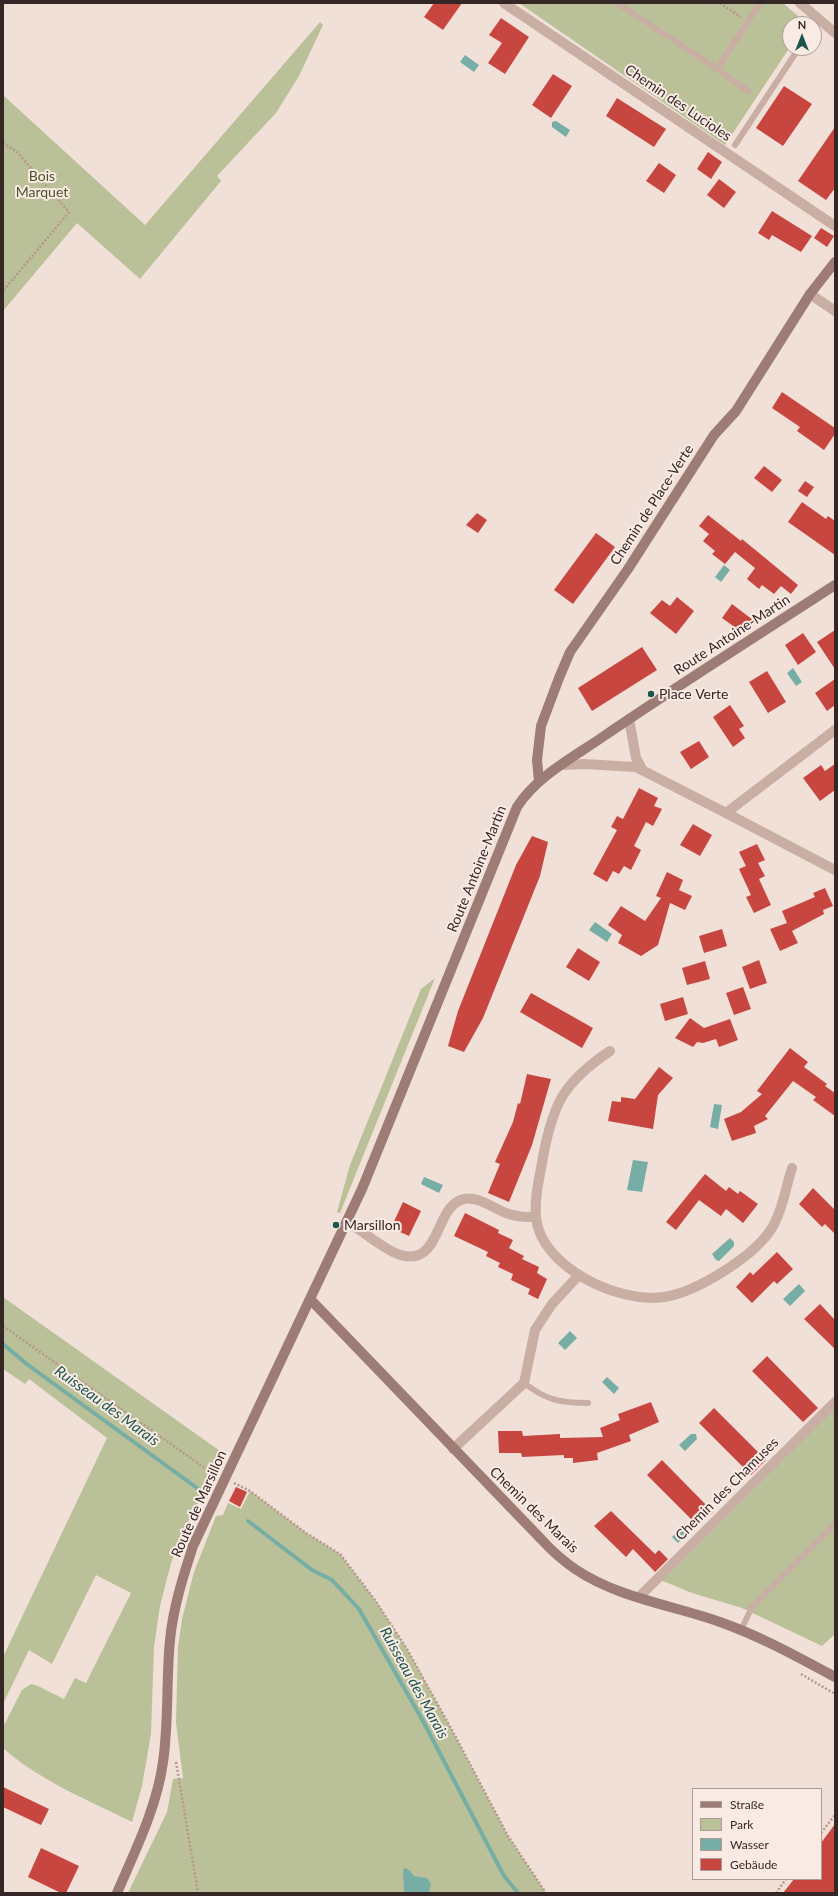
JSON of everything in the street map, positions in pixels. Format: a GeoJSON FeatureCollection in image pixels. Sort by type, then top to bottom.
{"type":"FeatureCollection","features":[{"type":"Feature","properties":{"kind":"street","name":"Chemin des Lucioles"},"geometry":{"type":"LineString","coordinates":[[504,3],[835,226]]}},
{"type":"Feature","properties":{"kind":"street"},"geometry":{"type":"LineString","coordinates":[[800,3],[811,16]]}},
{"type":"Feature","properties":{"kind":"street"},"geometry":{"type":"LineString","coordinates":[[822,25],[835,33]]}},
{"type":"Feature","properties":{"kind":"street","name":"Chemin de Place-Verte"},"geometry":{"type":"LineString","coordinates":[[539,781],[537,760],[541,726],[570,652],[628,569],[714,435],[736,411],[810,294],[835,262]]}},
{"type":"Feature","properties":{"kind":"street"},"geometry":{"type":"LineString","coordinates":[[810,294],[835,311]]}},
{"type":"Feature","properties":{"kind":"street","name":"Route Antoine-Martin"},"geometry":{"type":"LineString","coordinates":[[311,1300],[373,1165],[513,816],[522,799],[539,781],[629,719],[835,585]]}},
{"type":"Feature","properties":{"kind":"street"},"geometry":{"type":"LineString","coordinates":[[629,719],[636,758],[642,769]]}},
{"type":"Feature","properties":{"kind":"street"},"geometry":{"type":"LineString","coordinates":[[726,813],[835,730]]}},
{"type":"Feature","properties":{"kind":"street"},"geometry":{"type":"LineString","coordinates":[[562,765],[584,764],[629,766],[642,769],[835,870]]}},
{"type":"Feature","properties":{"kind":"street"},"geometry":{"type":"LineString","coordinates":[[610,1051],[586,1066],[564,1091],[548,1131],[540,1175],[536,1217],[545,1242],[559,1259],[579,1275],[636,1297],[654,1298],[678,1293],[708,1280],[737,1262],[767,1234],[778,1215],[792,1168]]}},
{"type":"Feature","properties":{"kind":"street"},"geometry":{"type":"LineString","coordinates":[[347,1221],[393,1252],[408,1255],[422,1253],[430,1246],[449,1210],[459,1200],[471,1198],[514,1216],[536,1217]]}},
{"type":"Feature","properties":{"kind":"street"},"geometry":{"type":"LineString","coordinates":[[453,1449],[524,1383],[535,1330],[552,1304],[579,1275]]}},
{"type":"Feature","properties":{"kind":"street","name":"Chemin des Marais"},"geometry":{"type":"LineString","coordinates":[[311,1300],[540,1539],[566,1562],[605,1585],[741,1630],[772,1644],[835,1678]]}},
{"type":"Feature","properties":{"kind":"street","name":"Route de Marsillon"},"geometry":{"type":"LineString","coordinates":[[117,1893],[149,1815],[163,1763],[167,1718],[170,1638],[183,1576],[193,1546],[311,1300]]}},
{"type":"Feature","properties":{"kind":"street","name":"Chemin des Chamuses"},"geometry":{"type":"LineString","coordinates":[[639,1597],[835,1402]]}},
{"type":"Feature","properties":{"kind":"lane"},"geometry":{"type":"LineString","coordinates":[[617,3],[748,91]]}},
{"type":"Feature","properties":{"kind":"lane"},"geometry":{"type":"LineString","coordinates":[[717,69],[760,3]]}},
{"type":"Feature","properties":{"kind":"lane"},"geometry":{"type":"LineString","coordinates":[[735,145],[794,56]]}},
{"type":"Feature","properties":{"kind":"lane"},"geometry":{"type":"LineString","coordinates":[[524,1383],[539,1394],[550,1399],[560,1402],[588,1403]]}},
{"type":"Feature","properties":{"kind":"lane"},"geometry":{"type":"LineString","coordinates":[[741,1630],[752,1608],[835,1524]]}},
{"type":"Feature","properties":{"kind":"path"},"geometry":{"type":"LineString","coordinates":[[720,3],[748,22]]}},
{"type":"Feature","properties":{"kind":"path"},"geometry":{"type":"LineString","coordinates":[[3,143],[17,152],[69,212],[3,291]]}},
{"type":"Feature","properties":{"kind":"path"},"geometry":{"type":"LineString","coordinates":[[3,1326],[190,1459],[213,1474],[225,1478],[250,1491],[306,1533],[340,1554],[375,1600],[407,1649],[508,1836],[546,1893]]}},
{"type":"Feature","properties":{"kind":"path"},"geometry":{"type":"LineString","coordinates":[[179,1779],[198,1893]]}},
{"type":"Feature","properties":{"kind":"path"},"geometry":{"type":"LineString","coordinates":[[822,1832],[835,1815]]}},
{"type":"Feature","properties":{"kind":"path"},"geometry":{"type":"LineString","coordinates":[[776,1893],[785,1880]]}},
{"type":"Feature","properties":{"kind":"green space"},"geometry":{"type":"Polygon","coordinates":[[[519,3],[783,3],[798,16],[782,16],[782,56],[784,56],[725,145],[519,3]]]}},
{"type":"Feature","properties":{"kind":"green space","name":"Bois Marquet"},"geometry":{"type":"Polygon","coordinates":[[[320,22],[323,25],[299,76],[276,113],[217,176],[221,181],[140,279],[77,223],[3,311],[3,95],[145,225],[320,22]]]}},
{"type":"Feature","properties":{"kind":"green space"},"geometry":{"type":"Polygon","coordinates":[[[435,978],[340,1213],[337,1212],[350,1165],[421,989],[435,978]]]}},
{"type":"Feature","properties":{"kind":"green space"},"geometry":{"type":"Polygon","coordinates":[[[3,1297],[220,1451],[213,1474],[186,1526],[171,1563],[160,1606],[154,1647],[151,1734],[142,1786],[132,1822],[48,1780],[17,1760],[3,1748],[3,1727],[22,1690],[31,1684],[64,1699],[75,1678],[86,1683],[131,1593],[96,1575],[52,1664],[29,1650],[3,1704],[3,1657],[107,1438],[29,1379],[25,1384],[3,1369],[3,1297]]]}},
{"type":"Feature","properties":{"kind":"green space"},"geometry":{"type":"Polygon","coordinates":[[[835,1404],[835,1634],[822,1646],[742,1608],[692,1593],[658,1579],[835,1404]]]}},
{"type":"Feature","properties":{"kind":"green space"},"geometry":{"type":"Polygon","coordinates":[[[250,1491],[306,1533],[340,1554],[375,1600],[407,1649],[508,1836],[546,1893],[128,1893],[167,1812],[173,1779],[183,1778],[176,1723],[178,1647],[182,1619],[194,1572],[216,1516],[223,1515],[228,1503],[241,1509],[250,1491]]]}},
{"type":"Feature","properties":{"kind":"water"},"geometry":{"type":"Polygon","coordinates":[[[465,55],[479,65],[474,72],[460,62],[465,55]]]}},
{"type":"Feature","properties":{"kind":"water"},"geometry":{"type":"Polygon","coordinates":[[[556,121],[570,130],[566,137],[552,127],[552,122],[556,121]]]}},
{"type":"Feature","properties":{"kind":"water"},"geometry":{"type":"Polygon","coordinates":[[[724,565],[730,570],[721,582],[715,577],[724,565]]]}},
{"type":"Feature","properties":{"kind":"water"},"geometry":{"type":"Polygon","coordinates":[[[793,668],[802,682],[796,686],[787,673],[793,668]]]}},
{"type":"Feature","properties":{"kind":"water"},"geometry":{"type":"Polygon","coordinates":[[[595,922],[612,934],[607,942],[589,930],[595,922]]]}},
{"type":"Feature","properties":{"kind":"water"},"geometry":{"type":"Polygon","coordinates":[[[714,1104],[722,1105],[718,1129],[710,1127],[714,1104]]]}},
{"type":"Feature","properties":{"kind":"water"},"geometry":{"type":"Polygon","coordinates":[[[633,1160],[648,1162],[642,1192],[627,1190],[633,1160]]]}},
{"type":"Feature","properties":{"kind":"water"},"geometry":{"type":"Polygon","coordinates":[[[424,1177],[443,1185],[439,1193],[421,1184],[424,1177]]]}},
{"type":"Feature","properties":{"kind":"water"},"geometry":{"type":"Polygon","coordinates":[[[730,1238],[734,1242],[734,1246],[719,1261],[716,1260],[712,1254],[730,1238]]]}},
{"type":"Feature","properties":{"kind":"water"},"geometry":{"type":"Polygon","coordinates":[[[799,1284],[805,1291],[790,1306],[783,1299],[799,1284]]]}},
{"type":"Feature","properties":{"kind":"water"},"geometry":{"type":"Polygon","coordinates":[[[570,1331],[577,1338],[565,1350],[558,1343],[570,1331]]]}},
{"type":"Feature","properties":{"kind":"water"},"geometry":{"type":"Polygon","coordinates":[[[607,1377],[619,1388],[614,1394],[602,1382],[607,1377]]]}},
{"type":"Feature","properties":{"kind":"water"},"geometry":{"type":"Polygon","coordinates":[[[691,1434],[696,1434],[697,1439],[685,1451],[679,1445],[691,1434]]]}},
{"type":"Feature","properties":{"kind":"water"},"geometry":{"type":"Polygon","coordinates":[[[685,1524],[691,1530],[678,1543],[672,1537],[685,1524]]]}},
{"type":"Feature","properties":{"kind":"water"},"geometry":{"type":"Polygon","coordinates":[[[405,1868],[414,1876],[427,1878],[431,1884],[429,1893],[404,1892],[403,1870],[405,1868]]]}},
{"type":"Feature","properties":{"kind":"building"},"geometry":{"type":"Polygon","coordinates":[[[434,3],[462,3],[443,30],[424,17],[434,3]]]}},
{"type":"Feature","properties":{"kind":"building"},"geometry":{"type":"Polygon","coordinates":[[[501,18],[529,37],[505,74],[488,63],[502,43],[489,35],[501,18]]]}},
{"type":"Feature","properties":{"kind":"building"},"geometry":{"type":"Polygon","coordinates":[[[553,74],[572,86],[551,118],[532,105],[553,74]]]}},
{"type":"Feature","properties":{"kind":"building"},"geometry":{"type":"Polygon","coordinates":[[[784,86],[812,104],[783,146],[756,128],[784,86]]]}},
{"type":"Feature","properties":{"kind":"building"},"geometry":{"type":"Polygon","coordinates":[[[617,98],[666,129],[654,147],[606,116],[617,98]]]}},
{"type":"Feature","properties":{"kind":"building"},"geometry":{"type":"Polygon","coordinates":[[[835,127],[835,188],[826,200],[798,181],[835,127]]]}},
{"type":"Feature","properties":{"kind":"building"},"geometry":{"type":"Polygon","coordinates":[[[708,152],[722,162],[711,179],[697,169],[708,152]]]}},
{"type":"Feature","properties":{"kind":"building"},"geometry":{"type":"Polygon","coordinates":[[[659,163],[676,175],[664,193],[646,181],[659,163]]]}},
{"type":"Feature","properties":{"kind":"building"},"geometry":{"type":"Polygon","coordinates":[[[719,179],[736,192],[724,208],[707,195],[719,179]]]}},
{"type":"Feature","properties":{"kind":"building"},"geometry":{"type":"Polygon","coordinates":[[[772,211],[812,236],[801,252],[772,235],[769,240],[758,233],[772,211]]]}},
{"type":"Feature","properties":{"kind":"building"},"geometry":{"type":"Polygon","coordinates":[[[821,228],[834,236],[827,247],[814,238],[821,228]]]}},
{"type":"Feature","properties":{"kind":"building"},"geometry":{"type":"Polygon","coordinates":[[[782,392],[835,428],[835,434],[824,450],[797,431],[800,427],[772,408],[782,392]]]}},
{"type":"Feature","properties":{"kind":"building"},"geometry":{"type":"Polygon","coordinates":[[[764,466],[782,480],[772,492],[754,478],[764,466]]]}},
{"type":"Feature","properties":{"kind":"building"},"geometry":{"type":"Polygon","coordinates":[[[805,481],[814,487],[807,497],[798,491],[805,481]]]}},
{"type":"Feature","properties":{"kind":"building"},"geometry":{"type":"Polygon","coordinates":[[[802,502],[826,519],[828,516],[835,521],[835,555],[788,522],[802,502]]]}},
{"type":"Feature","properties":{"kind":"building"},"geometry":{"type":"Polygon","coordinates":[[[477,513],[487,520],[478,533],[466,525],[477,513]]]}},
{"type":"Feature","properties":{"kind":"building"},"geometry":{"type":"Polygon","coordinates":[[[708,515],[741,541],[742,539],[798,585],[791,594],[781,586],[774,594],[762,585],[759,589],[747,579],[755,568],[735,552],[725,564],[712,554],[715,551],[703,541],[709,534],[699,526],[708,515]]]}},
{"type":"Feature","properties":{"kind":"building"},"geometry":{"type":"Polygon","coordinates":[[[596,533],[615,547],[573,604],[554,590],[596,533]]]}},
{"type":"Feature","properties":{"kind":"building"},"geometry":{"type":"Polygon","coordinates":[[[677,597],[694,611],[676,634],[650,613],[662,600],[670,606],[677,597]]]}},
{"type":"Feature","properties":{"kind":"building"},"geometry":{"type":"Polygon","coordinates":[[[732,604],[753,620],[743,633],[722,618],[732,604]]]}},
{"type":"Feature","properties":{"kind":"building"},"geometry":{"type":"Polygon","coordinates":[[[835,630],[835,669],[817,642],[835,630]]]}},
{"type":"Feature","properties":{"kind":"building"},"geometry":{"type":"Polygon","coordinates":[[[803,633],[816,652],[798,665],[785,645],[803,633]]]}},
{"type":"Feature","properties":{"kind":"building"},"geometry":{"type":"Polygon","coordinates":[[[642,647],[657,670],[592,711],[578,688],[642,647]]]}},
{"type":"Feature","properties":{"kind":"building"},"geometry":{"type":"Polygon","coordinates":[[[767,671],[786,702],[768,713],[749,682],[767,671]]]}},
{"type":"Feature","properties":{"kind":"building"},"geometry":{"type":"Polygon","coordinates":[[[835,679],[835,705],[827,711],[815,693],[835,679]]]}},
{"type":"Feature","properties":{"kind":"building"},"geometry":{"type":"Polygon","coordinates":[[[730,705],[744,726],[739,729],[745,738],[733,747],[713,717],[730,705]]]}},
{"type":"Feature","properties":{"kind":"building"},"geometry":{"type":"Polygon","coordinates":[[[699,741],[709,757],[691,769],[680,752],[699,741]]]}},
{"type":"Feature","properties":{"kind":"building"},"geometry":{"type":"Polygon","coordinates":[[[835,764],[835,790],[820,801],[803,778],[821,765],[825,771],[835,764]]]}},
{"type":"Feature","properties":{"kind":"building"},"geometry":{"type":"Polygon","coordinates":[[[639,788],[658,798],[654,806],[662,809],[653,826],[646,822],[634,846],[641,850],[631,870],[624,866],[619,874],[613,871],[607,882],[593,874],[617,830],[611,827],[617,816],[623,819],[639,788]]]}},
{"type":"Feature","properties":{"kind":"building"},"geometry":{"type":"Polygon","coordinates":[[[693,824],[712,835],[700,856],[680,845],[693,824]]]}},
{"type":"Feature","properties":{"kind":"building"},"geometry":{"type":"Polygon","coordinates":[[[532,836],[548,842],[540,876],[483,1018],[464,1052],[448,1046],[458,1011],[516,865],[532,836]]]}},
{"type":"Feature","properties":{"kind":"building"},"geometry":{"type":"Polygon","coordinates":[[[757,844],[765,860],[758,863],[765,876],[759,879],[771,905],[754,913],[746,897],[751,895],[739,869],[746,866],[739,852],[757,844]]]}},
{"type":"Feature","properties":{"kind":"building"},"geometry":{"type":"Polygon","coordinates":[[[667,872],[683,880],[679,890],[692,896],[685,910],[670,903],[658,945],[641,956],[618,943],[622,935],[608,925],[621,906],[645,921],[661,898],[656,896],[667,872]]]}},
{"type":"Feature","properties":{"kind":"building"},"geometry":{"type":"Polygon","coordinates":[[[825,888],[833,906],[823,910],[824,914],[792,931],[798,943],[780,951],[770,929],[787,923],[782,911],[815,897],[813,893],[825,888]]]}},
{"type":"Feature","properties":{"kind":"building"},"geometry":{"type":"Polygon","coordinates":[[[722,929],[727,946],[704,953],[699,936],[722,929]]]}},
{"type":"Feature","properties":{"kind":"building"},"geometry":{"type":"Polygon","coordinates":[[[578,948],[600,962],[589,981],[566,967],[578,948]]]}},
{"type":"Feature","properties":{"kind":"building"},"geometry":{"type":"Polygon","coordinates":[[[759,960],[767,983],[750,989],[742,967],[759,960]]]}},
{"type":"Feature","properties":{"kind":"building"},"geometry":{"type":"Polygon","coordinates":[[[705,961],[710,979],[687,985],[682,968],[705,961]]]}},
{"type":"Feature","properties":{"kind":"building"},"geometry":{"type":"Polygon","coordinates":[[[743,987],[751,1009],[734,1015],[726,993],[743,987]]]}},
{"type":"Feature","properties":{"kind":"building"},"geometry":{"type":"Polygon","coordinates":[[[531,993],[593,1028],[582,1048],[520,1012],[531,993]]]}},
{"type":"Feature","properties":{"kind":"building"},"geometry":{"type":"Polygon","coordinates":[[[683,997],[688,1014],[665,1021],[660,1004],[683,997]]]}},
{"type":"Feature","properties":{"kind":"building"},"geometry":{"type":"Polygon","coordinates":[[[690,1018],[704,1028],[730,1019],[738,1040],[719,1047],[716,1039],[703,1043],[697,1042],[693,1047],[675,1038],[690,1018]]]}},
{"type":"Feature","properties":{"kind":"building"},"geometry":{"type":"Polygon","coordinates":[[[790,1048],[808,1062],[804,1067],[827,1084],[825,1086],[835,1093],[835,1116],[813,1100],[816,1097],[793,1081],[765,1116],[768,1119],[754,1126],[756,1133],[732,1141],[724,1119],[741,1112],[762,1094],[757,1091],[790,1048]]]}},
{"type":"Feature","properties":{"kind":"building"},"geometry":{"type":"Polygon","coordinates":[[[659,1067],[673,1078],[658,1095],[653,1129],[608,1121],[612,1101],[621,1102],[621,1097],[635,1099],[659,1067]]]}},
{"type":"Feature","properties":{"kind":"building"},"geometry":{"type":"Polygon","coordinates":[[[527,1074],[551,1079],[532,1145],[509,1202],[488,1193],[500,1164],[495,1162],[513,1122],[518,1103],[520,1104],[527,1074]]]}},
{"type":"Feature","properties":{"kind":"building"},"geometry":{"type":"Polygon","coordinates":[[[705,1174],[726,1191],[729,1187],[738,1194],[740,1191],[758,1204],[743,1223],[726,1209],[721,1216],[699,1200],[676,1230],[666,1222],[705,1174]]]}},
{"type":"Feature","properties":{"kind":"building"},"geometry":{"type":"Polygon","coordinates":[[[813,1188],[835,1210],[835,1234],[825,1224],[822,1227],[799,1204],[813,1188]]]}},
{"type":"Feature","properties":{"kind":"building"},"geometry":{"type":"Polygon","coordinates":[[[403,1202],[421,1211],[409,1236],[391,1228],[403,1202]]]}},
{"type":"Feature","properties":{"kind":"building"},"geometry":{"type":"Polygon","coordinates":[[[465,1213],[499,1230],[498,1233],[513,1240],[509,1248],[524,1256],[522,1259],[539,1267],[537,1273],[547,1279],[538,1299],[528,1294],[530,1289],[511,1280],[513,1274],[498,1267],[500,1263],[486,1256],[488,1252],[454,1236],[465,1213]]]}},
{"type":"Feature","properties":{"kind":"building"},"geometry":{"type":"Polygon","coordinates":[[[777,1252],[793,1269],[777,1284],[774,1281],[752,1303],[736,1287],[750,1272],[753,1275],[777,1252]]]}},
{"type":"Feature","properties":{"kind":"building"},"geometry":{"type":"Polygon","coordinates":[[[820,1304],[835,1320],[835,1349],[804,1319],[820,1304]]]}},
{"type":"Feature","properties":{"kind":"building"},"geometry":{"type":"Polygon","coordinates":[[[767,1356],[818,1408],[803,1422],[752,1371],[767,1356]]]}},
{"type":"Feature","properties":{"kind":"building"},"geometry":{"type":"Polygon","coordinates":[[[651,1402],[659,1422],[629,1435],[631,1441],[597,1453],[598,1460],[573,1463],[573,1458],[564,1458],[564,1455],[522,1457],[521,1453],[499,1453],[498,1431],[522,1431],[523,1436],[560,1434],[560,1438],[603,1437],[600,1428],[620,1420],[618,1414],[651,1402]]]}},
{"type":"Feature","properties":{"kind":"building"},"geometry":{"type":"Polygon","coordinates":[[[714,1408],[766,1460],[751,1475],[699,1423],[714,1408]]]}},
{"type":"Feature","properties":{"kind":"building"},"geometry":{"type":"Polygon","coordinates":[[[662,1460],[713,1512],[698,1526],[647,1475],[662,1460]]]}},
{"type":"Feature","properties":{"kind":"building"},"geometry":{"type":"Polygon","coordinates":[[[236,1487],[247,1492],[240,1507],[229,1501],[236,1487]]]}},
{"type":"Feature","properties":{"kind":"building"},"geometry":{"type":"Polygon","coordinates":[[[611,1511],[655,1554],[659,1550],[668,1559],[655,1572],[633,1549],[626,1557],[594,1526],[611,1511]]]}},
{"type":"Feature","properties":{"kind":"building"},"geometry":{"type":"Polygon","coordinates":[[[3,1787],[49,1809],[41,1825],[3,1807],[3,1787]]]}},
{"type":"Feature","properties":{"kind":"building"},"geometry":{"type":"Polygon","coordinates":[[[835,1824],[835,1893],[783,1893],[793,1880],[822,1880],[822,1842],[835,1824]]]}},
{"type":"Feature","properties":{"kind":"building"},"geometry":{"type":"Polygon","coordinates":[[[41,1848],[79,1866],[66,1893],[61,1893],[28,1877],[41,1848]]]}},
{"type":"Feature","properties":{"kind":"waterway","name":"Ruisseau des Marais"},"geometry":{"type":"LineString","coordinates":[[3,1344],[28,1365],[197,1488]]}},
{"type":"Feature","properties":{"kind":"waterway","name":"Ruisseau des Marais"},"geometry":{"type":"LineString","coordinates":[[248,1521],[312,1570],[332,1580],[359,1609],[423,1721],[504,1876],[518,1893]]}},
{"type":"Feature","properties":{"kind":"place","name":"Place Verte"},"geometry":{"type":"Point","coordinates":[651,694]}},
{"type":"Feature","properties":{"kind":"place","name":"Marsillon"},"geometry":{"type":"Point","coordinates":[336,1225]}}]}
